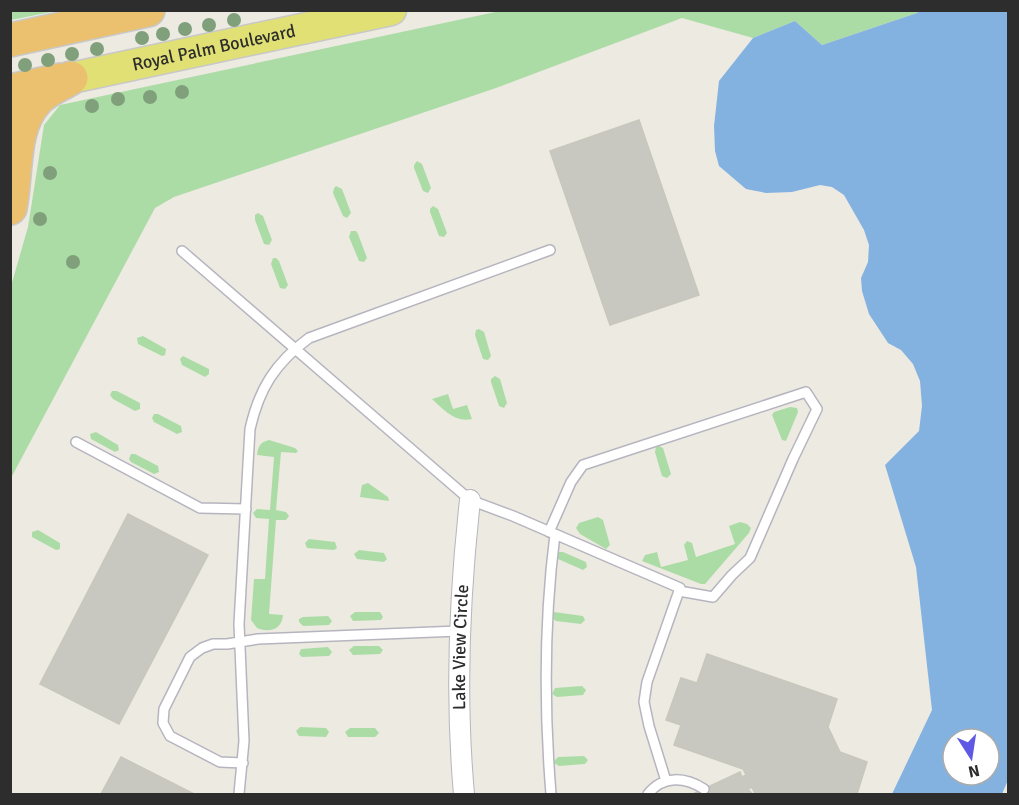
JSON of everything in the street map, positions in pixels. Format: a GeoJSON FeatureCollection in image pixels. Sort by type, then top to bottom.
{"type":"FeatureCollection","features":[{"type":"Feature","properties":{"kind":"highway"},"geometry":{"type":"LineString","coordinates":[[10,40],[148,10]]}},
{"type":"Feature","properties":{"kind":"highway"},"geometry":{"type":"LineString","coordinates":[[10,91],[71,78]]}},
{"type":"Feature","properties":{"kind":"highway"},"geometry":{"type":"LineString","coordinates":[[10,208],[15,188],[19,138],[26,116],[36,100],[71,78]]}},
{"type":"Feature","properties":{"kind":"main road","name":"Royal Palm Boulevard"},"geometry":{"type":"LineString","coordinates":[[71,78],[391,10]]}},
{"type":"Feature","properties":{"kind":"street","name":"Lake View Circle"},"geometry":{"type":"LineString","coordinates":[[464,795],[460,756],[459,632],[460,593],[471,500]]}},
{"type":"Feature","properties":{"kind":"lane"},"geometry":{"type":"LineString","coordinates":[[239,795],[243,763],[239,624],[250,429],[255,405],[276,369],[295,348],[309,338],[550,250]]}},
{"type":"Feature","properties":{"kind":"lane"},"geometry":{"type":"LineString","coordinates":[[182,251],[471,500],[680,588],[646,682],[644,702],[666,781]]}},
{"type":"Feature","properties":{"kind":"lane"},"geometry":{"type":"LineString","coordinates":[[551,795],[546,731],[547,594],[552,533],[571,482],[584,465],[806,392],[817,409],[750,558],[713,597],[679,591]]}},
{"type":"Feature","properties":{"kind":"lane"},"geometry":{"type":"LineString","coordinates":[[76,442],[201,508],[246,509]]}},
{"type":"Feature","properties":{"kind":"lane"},"geometry":{"type":"LineString","coordinates":[[243,763],[220,762],[170,736],[163,723],[164,709],[190,657],[202,648],[213,644],[258,639],[459,632]]}},
{"type":"Feature","properties":{"kind":"lane"},"geometry":{"type":"LineString","coordinates":[[648,795],[653,788],[666,781],[681,779],[695,783],[704,789]]}},
{"type":"Feature","properties":{"kind":"green space"},"geometry":{"type":"Polygon","coordinates":[[[11,10],[56,10],[56,11],[11,20],[11,10]]]}},
{"type":"Feature","properties":{"kind":"green space"},"geometry":{"type":"Polygon","coordinates":[[[500,11],[920,11],[822,45],[795,21],[753,38],[682,18],[496,88],[174,197],[155,208],[11,478],[11,286],[28,227],[44,125],[60,105],[500,11]]]}},
{"type":"Feature","properties":{"kind":"green space"},"geometry":{"type":"Polygon","coordinates":[[[417,161],[422,164],[431,188],[428,193],[423,191],[414,168],[417,161]]]}},
{"type":"Feature","properties":{"kind":"green space"},"geometry":{"type":"Polygon","coordinates":[[[336,186],[342,189],[351,213],[347,218],[343,216],[333,193],[336,186]]]}},
{"type":"Feature","properties":{"kind":"green space"},"geometry":{"type":"Polygon","coordinates":[[[433,206],[438,209],[447,233],[444,237],[439,236],[430,212],[433,206]]]}},
{"type":"Feature","properties":{"kind":"green space"},"geometry":{"type":"Polygon","coordinates":[[[258,213],[263,216],[272,240],[269,245],[264,244],[255,220],[255,215],[258,213]]]}},
{"type":"Feature","properties":{"kind":"green space"},"geometry":{"type":"Polygon","coordinates":[[[351,231],[356,231],[358,234],[367,258],[364,262],[359,261],[349,237],[351,231]]]}},
{"type":"Feature","properties":{"kind":"green space"},"geometry":{"type":"Polygon","coordinates":[[[273,258],[279,261],[288,285],[285,289],[280,288],[271,264],[273,258]]]}},
{"type":"Feature","properties":{"kind":"green space"},"geometry":{"type":"Polygon","coordinates":[[[476,330],[484,332],[491,356],[488,360],[483,359],[475,335],[476,330]]]}},
{"type":"Feature","properties":{"kind":"green space"},"geometry":{"type":"Polygon","coordinates":[[[143,336],[166,349],[165,355],[162,356],[138,344],[137,338],[143,336]]]}},
{"type":"Feature","properties":{"kind":"green space"},"geometry":{"type":"Polygon","coordinates":[[[183,356],[209,369],[209,374],[205,377],[182,365],[180,359],[183,356]]]}},
{"type":"Feature","properties":{"kind":"green space"},"geometry":{"type":"Polygon","coordinates":[[[495,376],[500,379],[507,403],[504,408],[499,406],[491,382],[495,376]]]}},
{"type":"Feature","properties":{"kind":"green space"},"geometry":{"type":"Polygon","coordinates":[[[112,391],[117,391],[140,403],[140,409],[135,411],[113,399],[110,395],[112,391]]]}},
{"type":"Feature","properties":{"kind":"green space"},"geometry":{"type":"Polygon","coordinates":[[[448,394],[453,409],[467,405],[472,419],[455,417],[432,399],[448,394]]]}},
{"type":"Feature","properties":{"kind":"green space"},"geometry":{"type":"Polygon","coordinates":[[[790,407],[797,408],[798,412],[786,441],[782,440],[772,415],[774,412],[790,407]]]}},
{"type":"Feature","properties":{"kind":"green space"},"geometry":{"type":"Polygon","coordinates":[[[154,414],[181,426],[182,432],[177,434],[154,422],[152,418],[154,414]]]}},
{"type":"Feature","properties":{"kind":"green space"},"geometry":{"type":"Polygon","coordinates":[[[96,432],[118,445],[119,450],[115,452],[91,439],[90,434],[96,432]]]}},
{"type":"Feature","properties":{"kind":"green space"},"geometry":{"type":"Polygon","coordinates":[[[269,440],[298,451],[296,453],[281,452],[276,510],[286,512],[289,516],[286,520],[276,520],[269,614],[283,615],[277,627],[266,630],[257,628],[251,620],[254,579],[265,579],[269,519],[256,518],[253,513],[257,509],[270,510],[274,457],[257,455],[260,445],[269,440]]]}},
{"type":"Feature","properties":{"kind":"green space"},"geometry":{"type":"Polygon","coordinates":[[[656,447],[663,448],[671,474],[667,478],[662,476],[655,452],[656,447]]]}},
{"type":"Feature","properties":{"kind":"green space"},"geometry":{"type":"Polygon","coordinates":[[[131,454],[158,466],[159,472],[154,474],[131,462],[129,459],[131,454]]]}},
{"type":"Feature","properties":{"kind":"green space"},"geometry":{"type":"Polygon","coordinates":[[[368,483],[388,497],[389,501],[360,497],[362,485],[368,483]]]}},
{"type":"Feature","properties":{"kind":"green space"},"geometry":{"type":"Polygon","coordinates":[[[598,517],[603,520],[610,545],[606,549],[580,534],[576,528],[579,523],[598,517]]]}},
{"type":"Feature","properties":{"kind":"green space"},"geometry":{"type":"Polygon","coordinates":[[[740,522],[751,528],[749,533],[705,584],[642,561],[645,555],[657,552],[661,567],[688,560],[684,545],[687,541],[692,543],[696,557],[735,544],[729,526],[740,522]]]}},
{"type":"Feature","properties":{"kind":"green space"},"geometry":{"type":"Polygon","coordinates":[[[38,530],[60,543],[60,549],[56,550],[32,537],[32,532],[38,530]]]}},
{"type":"Feature","properties":{"kind":"green space"},"geometry":{"type":"Polygon","coordinates":[[[309,539],[335,542],[337,548],[334,550],[307,548],[305,543],[309,539]]]}},
{"type":"Feature","properties":{"kind":"green space"},"geometry":{"type":"Polygon","coordinates":[[[359,550],[384,553],[387,559],[384,562],[357,559],[354,554],[359,550]]]}},
{"type":"Feature","properties":{"kind":"green space"},"geometry":{"type":"Polygon","coordinates":[[[558,552],[586,562],[587,567],[583,570],[558,559],[556,556],[558,552]]]}},
{"type":"Feature","properties":{"kind":"green space"},"geometry":{"type":"Polygon","coordinates":[[[355,612],[380,612],[383,617],[381,620],[353,621],[350,616],[355,612]]]}},
{"type":"Feature","properties":{"kind":"green space"},"geometry":{"type":"Polygon","coordinates":[[[554,612],[583,616],[585,620],[581,624],[556,621],[552,618],[554,612]]]}},
{"type":"Feature","properties":{"kind":"green space"},"geometry":{"type":"Polygon","coordinates":[[[328,616],[332,621],[329,625],[303,626],[299,622],[299,619],[303,617],[328,616]]]}},
{"type":"Feature","properties":{"kind":"green space"},"geometry":{"type":"Polygon","coordinates":[[[354,646],[379,646],[383,650],[380,654],[353,655],[349,650],[354,646]]]}},
{"type":"Feature","properties":{"kind":"green space"},"geometry":{"type":"Polygon","coordinates":[[[328,647],[332,652],[329,656],[302,657],[299,654],[301,649],[328,647]]]}},
{"type":"Feature","properties":{"kind":"green space"},"geometry":{"type":"Polygon","coordinates":[[[582,686],[586,690],[583,695],[557,697],[552,694],[555,688],[582,686]]]}},
{"type":"Feature","properties":{"kind":"green space"},"geometry":{"type":"Polygon","coordinates":[[[300,727],[326,728],[329,732],[326,737],[299,736],[296,731],[300,727]]]}},
{"type":"Feature","properties":{"kind":"green space"},"geometry":{"type":"Polygon","coordinates":[[[350,728],[375,728],[379,733],[375,737],[348,737],[345,732],[350,728]]]}},
{"type":"Feature","properties":{"kind":"green space"},"geometry":{"type":"Polygon","coordinates":[[[584,756],[588,760],[585,764],[559,766],[554,763],[558,757],[584,756]]]}},
{"type":"Feature","properties":{"kind":"water"},"geometry":{"type":"Polygon","coordinates":[[[920,10],[1008,11],[1008,780],[1002,794],[892,794],[932,710],[916,567],[885,465],[919,431],[922,406],[920,381],[913,364],[901,350],[888,343],[869,314],[862,291],[861,278],[868,262],[869,245],[864,230],[844,195],[832,187],[820,185],[792,192],[766,193],[746,189],[719,166],[715,151],[714,126],[719,81],[753,38],[795,21],[822,45],[917,13],[920,10]]]}},
{"type":"Feature","properties":{"kind":"building"},"geometry":{"type":"Polygon","coordinates":[[[639,120],[699,295],[610,325],[550,151],[639,120]]]}},
{"type":"Feature","properties":{"kind":"building"},"geometry":{"type":"Polygon","coordinates":[[[128,514],[208,555],[119,724],[40,684],[128,514]]]}},
{"type":"Feature","properties":{"kind":"building"},"geometry":{"type":"Polygon","coordinates":[[[707,654],[837,699],[828,727],[840,752],[867,762],[857,794],[755,794],[752,787],[748,789],[752,794],[693,794],[740,772],[742,777],[746,775],[743,769],[674,745],[681,725],[666,720],[681,678],[697,683],[707,654]]]}},
{"type":"Feature","properties":{"kind":"building"},"geometry":{"type":"Polygon","coordinates":[[[121,757],[194,794],[101,794],[121,757]]]}}]}
